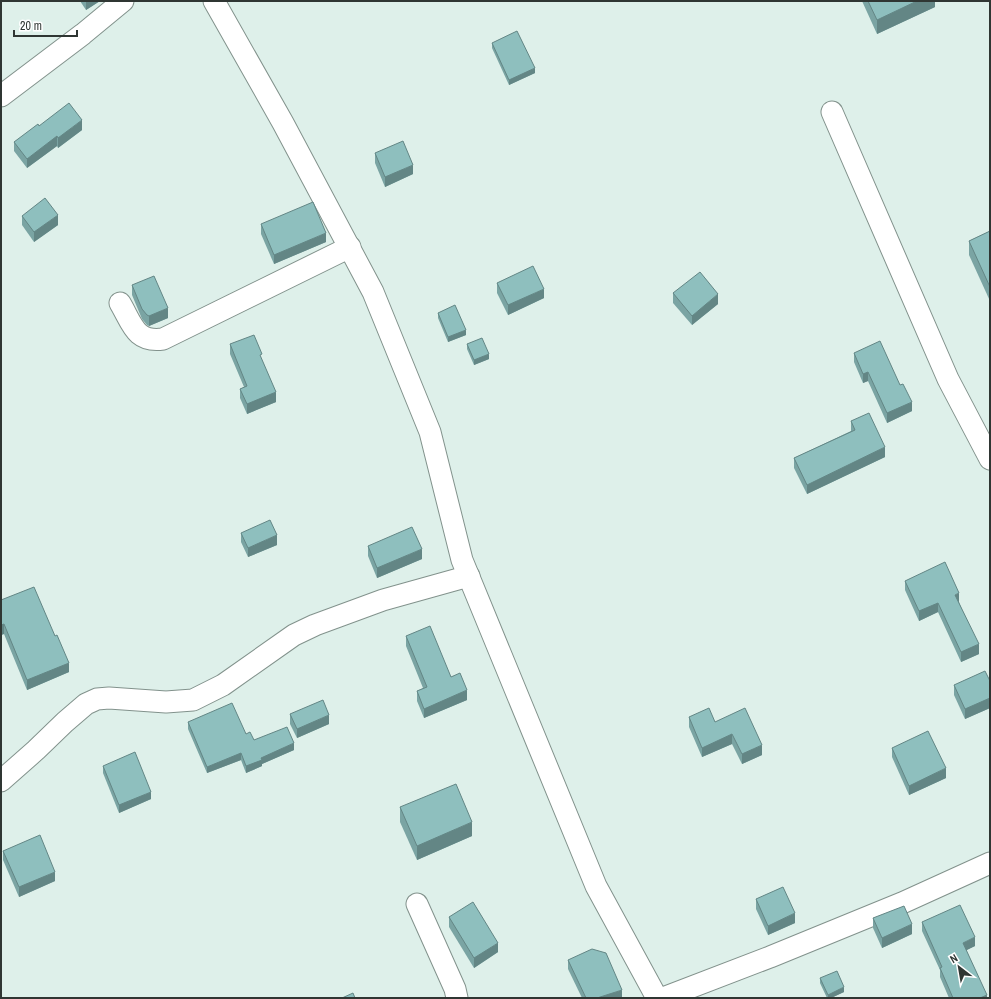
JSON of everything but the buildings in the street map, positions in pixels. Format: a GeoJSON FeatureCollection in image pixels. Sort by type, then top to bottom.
{"type":"FeatureCollection","features":[{"type":"Feature","properties":{"kind":"street"},"geometry":{"type":"LineString","coordinates":[[1,96],[83,34],[123,1]]}},
{"type":"Feature","properties":{"kind":"street"},"geometry":{"type":"LineString","coordinates":[[214,1],[283,123],[373,292],[430,432],[462,560],[596,886],[657,998]]}},
{"type":"Feature","properties":{"kind":"street"},"geometry":{"type":"LineString","coordinates":[[832,112],[948,379],[990,459]]}},
{"type":"Feature","properties":{"kind":"street"},"geometry":{"type":"LineString","coordinates":[[120,303],[140,335],[148,340],[163,339],[350,247]]}},
{"type":"Feature","properties":{"kind":"street"},"geometry":{"type":"LineString","coordinates":[[1,781],[86,704],[97,699],[109,698],[166,702],[193,700],[223,685],[294,636],[315,625],[383,600],[469,576]]}},
{"type":"Feature","properties":{"kind":"street"},"geometry":{"type":"LineString","coordinates":[[663,998],[770,957],[902,903],[990,863]]}},
{"type":"Feature","properties":{"kind":"street"},"geometry":{"type":"LineString","coordinates":[[417,904],[455,989],[457,998]]}}]}
